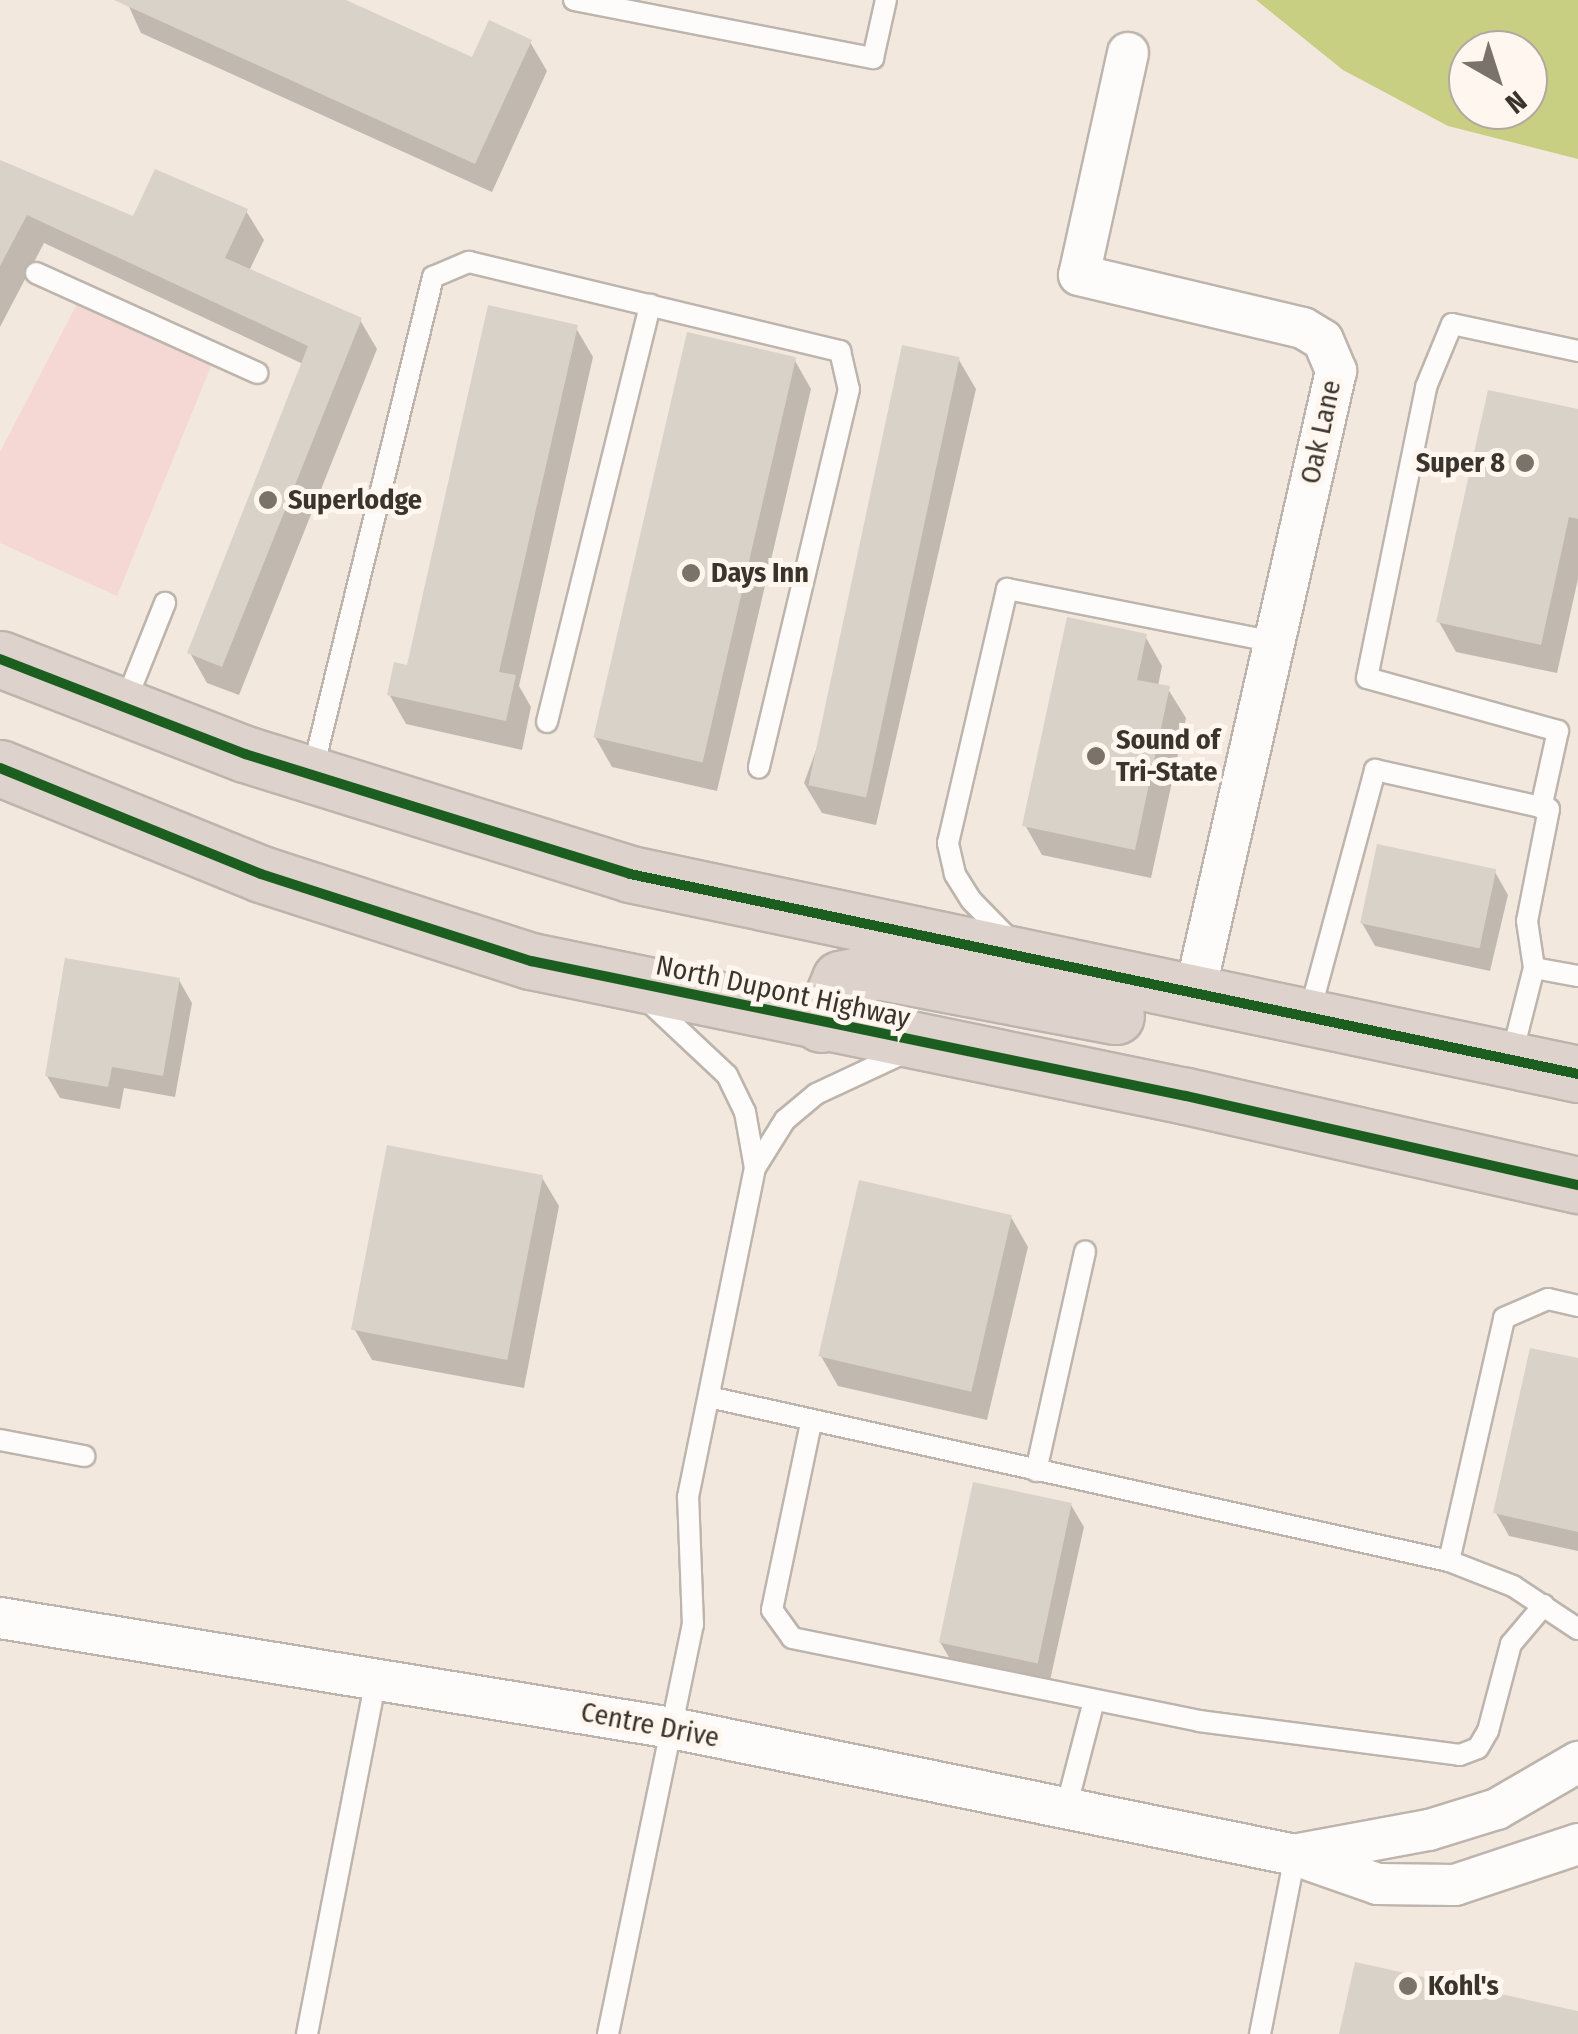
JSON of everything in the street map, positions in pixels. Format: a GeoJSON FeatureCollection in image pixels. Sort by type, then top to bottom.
{"type":"FeatureCollection","features":[{"type":"Feature","properties":{"kind":"highway"},"geometry":{"type":"LineString","coordinates":[[0,659],[122,710],[312,775],[630,874],[1578,1074]]}},
{"type":"Feature","properties":{"kind":"highway","name":"North Dupont Highway"},"geometry":{"type":"LineString","coordinates":[[0,768],[261,874],[531,961],[821,1024],[1186,1096],[1578,1185]]}},
{"type":"Feature","properties":{"kind":"highway"},"geometry":{"type":"LineString","coordinates":[[821,1024],[830,994],[855,972],[1133,1019],[1194,996]]}},
{"type":"Feature","properties":{"kind":"street","name":"Oak Lane"},"geometry":{"type":"LineString","coordinates":[[1128,53],[1078,275],[1303,328],[1332,354],[1336,371],[1194,996]]}},
{"type":"Feature","properties":{"kind":"street","name":"Centre Drive"},"geometry":{"type":"LineString","coordinates":[[0,1618],[377,1675],[672,1728],[1065,1812],[1295,1855],[1378,1884],[1417,1888],[1500,1875],[1578,1844]]}},
{"type":"Feature","properties":{"kind":"street","name":"Centre Drive"},"geometry":{"type":"LineString","coordinates":[[1295,1855],[1429,1830],[1497,1810],[1578,1762]]}},
{"type":"Feature","properties":{"kind":"lane"},"geometry":{"type":"LineString","coordinates":[[574,0],[873,58],[886,0]]}},
{"type":"Feature","properties":{"kind":"lane"},"geometry":{"type":"LineString","coordinates":[[312,775],[433,277],[470,262],[840,351],[849,389],[760,767]]}},
{"type":"Feature","properties":{"kind":"lane"},"geometry":{"type":"LineString","coordinates":[[36,273],[257,373]]}},
{"type":"Feature","properties":{"kind":"lane"},"geometry":{"type":"LineString","coordinates":[[547,722],[650,305]]}},
{"type":"Feature","properties":{"kind":"lane"},"geometry":{"type":"LineString","coordinates":[[1541,808],[1558,731],[1368,678],[1426,387],[1452,324],[1578,351]]}},
{"type":"Feature","properties":{"kind":"lane"},"geometry":{"type":"LineString","coordinates":[[1029,960],[971,900],[954,874],[948,843],[1007,589],[1274,642]]}},
{"type":"Feature","properties":{"kind":"lane"},"geometry":{"type":"LineString","coordinates":[[122,710],[165,603]]}},
{"type":"Feature","properties":{"kind":"lane"},"geometry":{"type":"LineString","coordinates":[[1308,1019],[1375,770],[1549,810],[1527,922],[1534,968],[1511,1060]]}},
{"type":"Feature","properties":{"kind":"lane"},"geometry":{"type":"LineString","coordinates":[[1534,968],[1578,976]]}},
{"type":"Feature","properties":{"kind":"lane"},"geometry":{"type":"LineString","coordinates":[[624,981],[700,1044],[727,1076],[745,1112],[755,1168]]}},
{"type":"Feature","properties":{"kind":"lane"},"geometry":{"type":"LineString","coordinates":[[608,2034],[693,1625],[688,1497],[755,1168],[785,1120],[816,1094],[926,1044]]}},
{"type":"Feature","properties":{"kind":"lane"},"geometry":{"type":"LineString","coordinates":[[1036,1471],[1084,1250]]}},
{"type":"Feature","properties":{"kind":"lane"},"geometry":{"type":"LineString","coordinates":[[1449,1561],[1504,1318],[1548,1299],[1578,1306]]}},
{"type":"Feature","properties":{"kind":"lane"},"geometry":{"type":"LineString","coordinates":[[709,1397],[811,1423],[1449,1561],[1576,1624]]}},
{"type":"Feature","properties":{"kind":"lane"},"geometry":{"type":"LineString","coordinates":[[811,1423],[772,1610],[778,1626],[792,1638],[1094,1700],[1460,1755],[1478,1748],[1488,1731],[1511,1644],[1544,1605]]}},
{"type":"Feature","properties":{"kind":"lane"},"geometry":{"type":"LineString","coordinates":[[0,1440],[84,1456]]}},
{"type":"Feature","properties":{"kind":"lane"},"geometry":{"type":"LineString","coordinates":[[307,2034],[377,1675]]}},
{"type":"Feature","properties":{"kind":"lane"},"geometry":{"type":"LineString","coordinates":[[1065,1812],[1094,1700]]}},
{"type":"Feature","properties":{"kind":"lane"},"geometry":{"type":"LineString","coordinates":[[1260,2034],[1295,1855]]}},
{"type":"Feature","properties":{"kind":"shaded area"},"geometry":{"type":"Polygon","coordinates":[[[1256,0],[1578,0],[1578,159],[1464,130],[1548,130],[1548,30],[1448,30],[1448,126],[1343,70],[1256,0]]]}},
{"type":"Feature","properties":{"kind":"shaded area"},"geometry":{"type":"Polygon","coordinates":[[[80,298],[214,359],[117,596],[0,543],[0,452],[80,298]]]}},
{"type":"Feature","properties":{"kind":"building"},"geometry":{"type":"Polygon","coordinates":[[[114,0],[346,0],[472,57],[489,20],[532,40],[475,164],[114,0]]]}},
{"type":"Feature","properties":{"kind":"building","name":"Superlodge"},"geometry":{"type":"Polygon","coordinates":[[[0,160],[133,216],[155,169],[248,209],[225,258],[362,318],[222,667],[187,653],[308,346],[27,215],[0,266],[0,160]]]}},
{"type":"Feature","properties":{"kind":"building"},"geometry":{"type":"Polygon","coordinates":[[[488,305],[578,325],[499,672],[516,675],[506,721],[387,695],[394,662],[407,665],[488,305]]]}},
{"type":"Feature","properties":{"kind":"building"},"geometry":{"type":"Polygon","coordinates":[[[687,332],[796,357],[703,763],[593,737],[687,332]]]}},
{"type":"Feature","properties":{"kind":"building"},"geometry":{"type":"Polygon","coordinates":[[[902,345],[960,357],[866,797],[808,785],[902,345]]]}},
{"type":"Feature","properties":{"kind":"building","name":"Super 8"},"geometry":{"type":"Polygon","coordinates":[[[1488,390],[1578,409],[1578,519],[1569,517],[1541,645],[1436,622],[1488,390]]]}},
{"type":"Feature","properties":{"kind":"building","name":"Sound of Tri-State"},"geometry":{"type":"Polygon","coordinates":[[[1067,617],[1147,634],[1137,680],[1170,686],[1135,850],[1022,826],[1067,617]]]}},
{"type":"Feature","properties":{"kind":"building"},"geometry":{"type":"Polygon","coordinates":[[[1377,844],[1496,869],[1479,949],[1360,923],[1377,844]]]}},
{"type":"Feature","properties":{"kind":"building"},"geometry":{"type":"Polygon","coordinates":[[[65,958],[180,978],[163,1076],[112,1067],[108,1087],[45,1076],[65,958]]]}},
{"type":"Feature","properties":{"kind":"building"},"geometry":{"type":"Polygon","coordinates":[[[387,1145],[543,1175],[507,1360],[351,1330],[387,1145]]]}},
{"type":"Feature","properties":{"kind":"building"},"geometry":{"type":"Polygon","coordinates":[[[859,1180],[1012,1215],[971,1392],[818,1356],[859,1180]]]}},
{"type":"Feature","properties":{"kind":"building"},"geometry":{"type":"Polygon","coordinates":[[[1530,1348],[1578,1358],[1578,1532],[1493,1513],[1530,1348]]]}},
{"type":"Feature","properties":{"kind":"building"},"geometry":{"type":"Polygon","coordinates":[[[973,1482],[1072,1503],[1038,1663],[939,1642],[973,1482]]]}},
{"type":"Feature","properties":{"kind":"building","name":"Kohl's"},"geometry":{"type":"Polygon","coordinates":[[[1355,1962],[1578,2011],[1578,2034],[1339,2034],[1355,1962]]]}},
{"type":"Feature","properties":{"kind":"cycle path"},"geometry":{"type":"LineString","coordinates":[[0,659],[245,754],[630,874],[1578,1074]]}},
{"type":"Feature","properties":{"kind":"cycle path"},"geometry":{"type":"LineString","coordinates":[[0,768],[261,874],[531,961],[1186,1096],[1578,1185]]}},
{"type":"Feature","properties":{"kind":"place","name":"Super 8"},"geometry":{"type":"Point","coordinates":[1525,463]}},
{"type":"Feature","properties":{"kind":"place","name":"Superlodge"},"geometry":{"type":"Point","coordinates":[268,500]}},
{"type":"Feature","properties":{"kind":"place","name":"Days Inn"},"geometry":{"type":"Point","coordinates":[691,573]}},
{"type":"Feature","properties":{"kind":"place","name":"Sound of Tri-State"},"geometry":{"type":"Point","coordinates":[1096,756]}},
{"type":"Feature","properties":{"kind":"place","name":"Kohl's"},"geometry":{"type":"Point","coordinates":[1408,1986]}}]}
